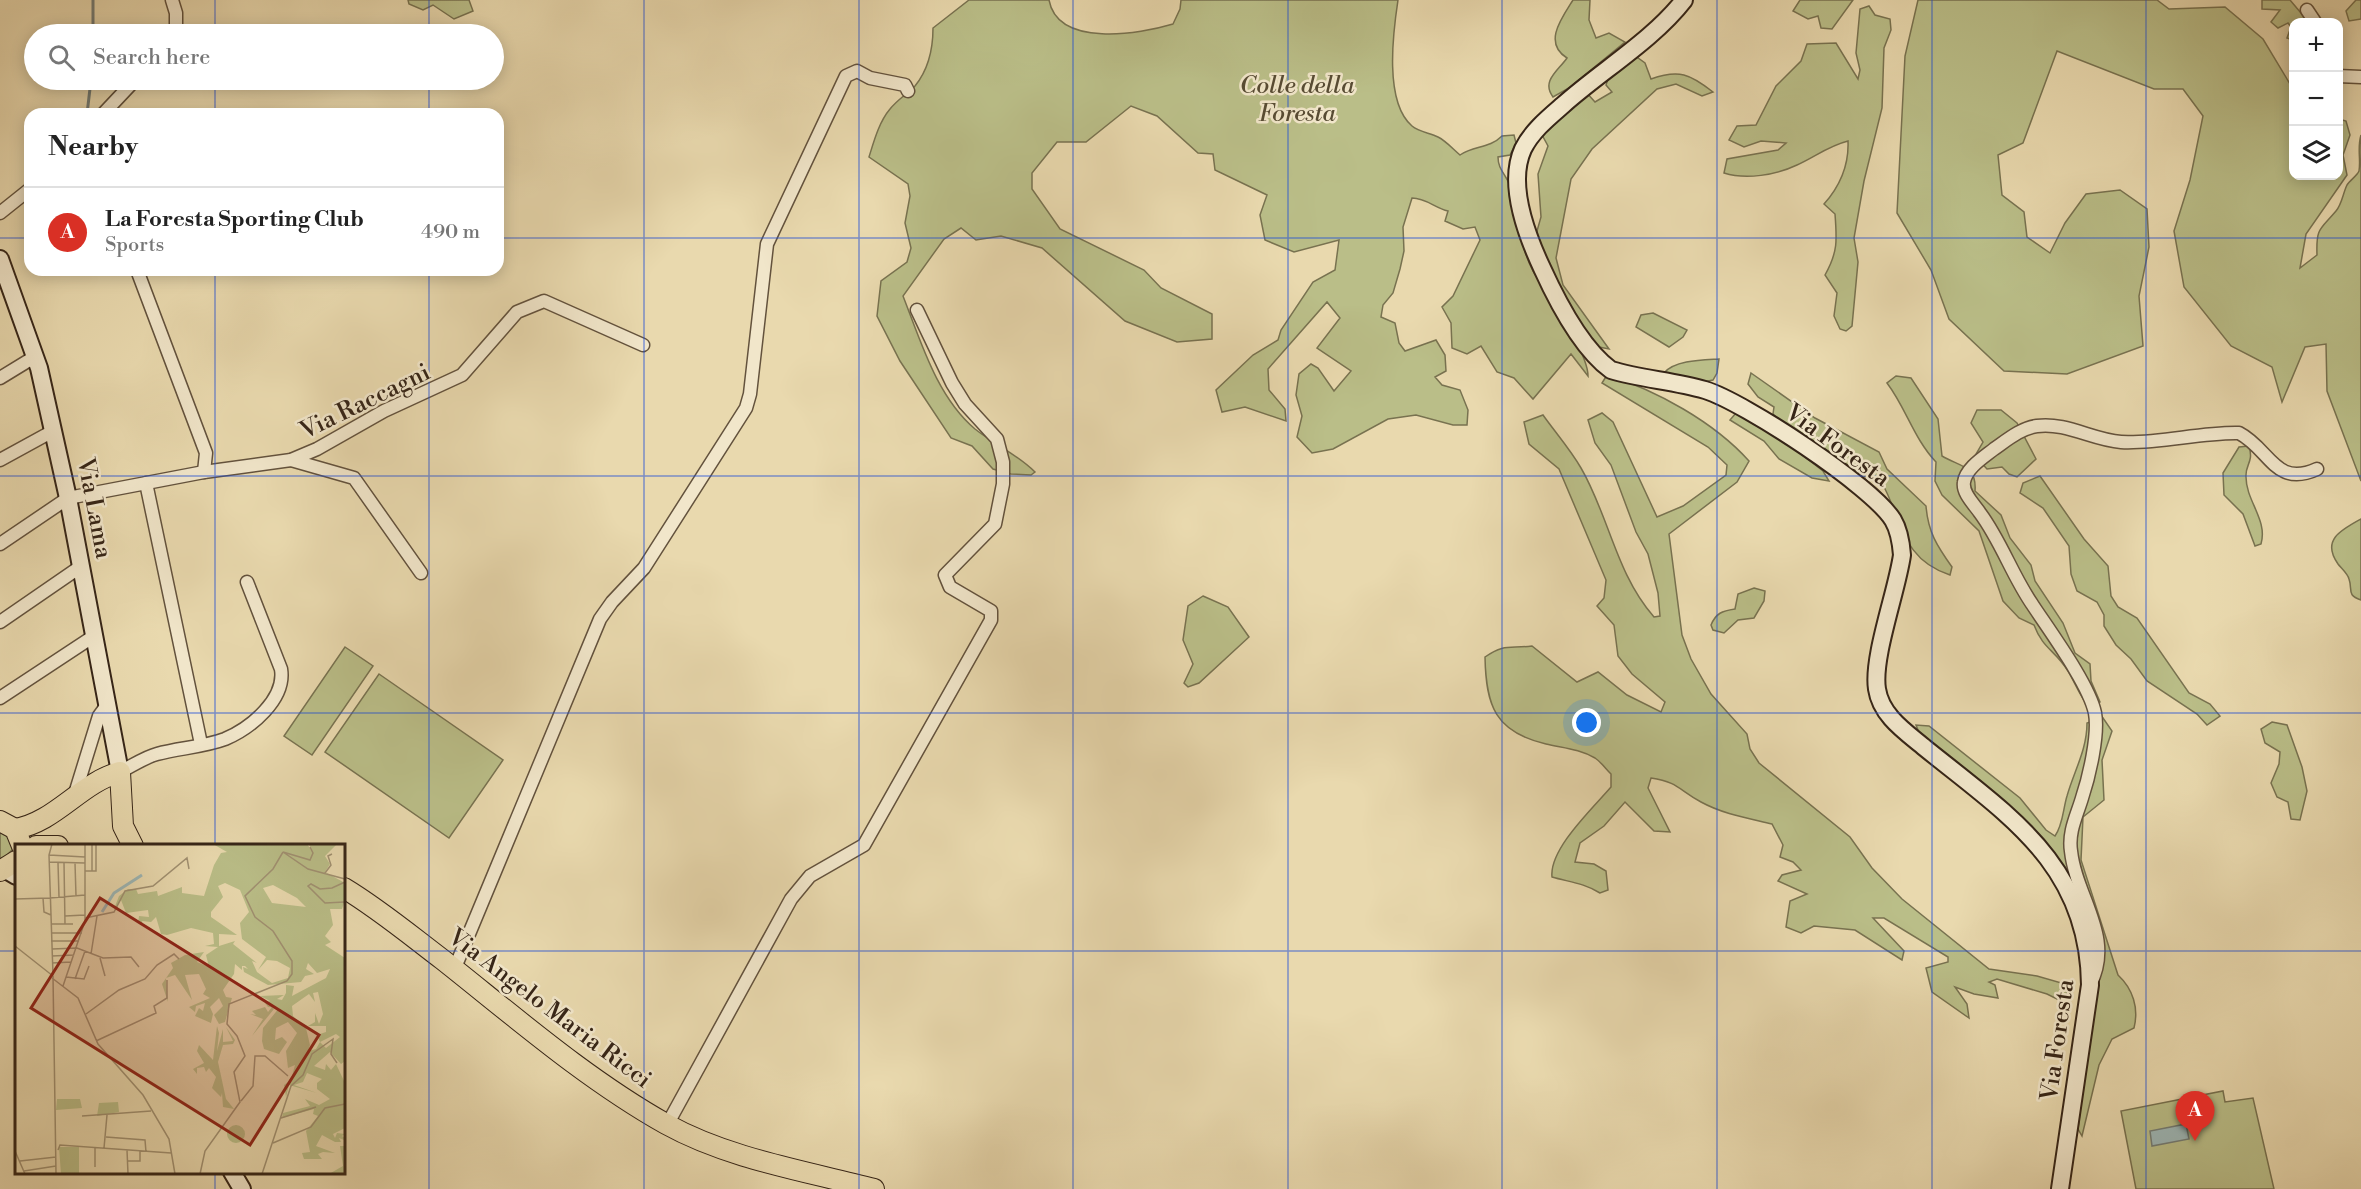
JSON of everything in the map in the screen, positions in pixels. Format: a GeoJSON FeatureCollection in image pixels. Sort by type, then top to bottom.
{"type":"FeatureCollection","features":[{"type":"Feature","properties":{"kind":"main road","name":"Via Foresta"},"geometry":{"type":"LineString","coordinates":[[1684,0],[1657,27],[1538,127],[1523,149],[1518,171],[1520,196],[1532,246],[1546,278],[1587,347],[1598,361],[1611,370],[1705,390],[1736,403],[1863,488],[1892,519],[1901,540],[1902,555],[1879,661],[1877,689],[1880,700],[1902,728],[2014,820],[2055,865],[2085,940],[2090,960],[2090,985],[2060,1189]]}},
{"type":"Feature","properties":{"kind":"main road","name":"Via Lama"},"geometry":{"type":"LineString","coordinates":[[0,259],[36,356],[53,431],[68,498],[120,772],[123,826],[132,844]]}},
{"type":"Feature","properties":{"kind":"main road"},"geometry":{"type":"LineString","coordinates":[[9,826],[36,824],[74,796],[105,777],[120,772]]}},
{"type":"Feature","properties":{"kind":"main road"},"geometry":{"type":"LineString","coordinates":[[36,824],[38,838],[45,844]]}},
{"type":"Feature","properties":{"kind":"main road"},"geometry":{"type":"LineString","coordinates":[[118,844],[123,826]]}},
{"type":"Feature","properties":{"kind":"main road","name":"Via Angelo Maria Ricci"},"geometry":{"type":"LineString","coordinates":[[345,889],[383,913],[568,1060],[667,1125],[696,1139],[734,1152],[874,1189]]}},
{"type":"Feature","properties":{"kind":"main road"},"geometry":{"type":"LineString","coordinates":[[233,1174],[242,1189]]}},
{"type":"Feature","properties":{"kind":"street"},"geometry":{"type":"LineString","coordinates":[[172,0],[176,13],[176,24]]}},
{"type":"Feature","properties":{"kind":"street"},"geometry":{"type":"LineString","coordinates":[[2307,10],[2312,18]]}},
{"type":"Feature","properties":{"kind":"street"},"geometry":{"type":"LineString","coordinates":[[454,970],[600,619],[612,602],[644,568],[746,408],[750,394],[767,244],[846,76],[857,71],[870,78],[905,85],[908,91]]}},
{"type":"Feature","properties":{"kind":"street"},"geometry":{"type":"LineString","coordinates":[[2343,76],[2361,77]]}},
{"type":"Feature","properties":{"kind":"street"},"geometry":{"type":"LineString","coordinates":[[109,108],[126,90]]}},
{"type":"Feature","properties":{"kind":"street"},"geometry":{"type":"LineString","coordinates":[[0,213],[24,194]]}},
{"type":"Feature","properties":{"kind":"street"},"geometry":{"type":"LineString","coordinates":[[139,276],[206,453],[204,472]]}},
{"type":"Feature","properties":{"kind":"street","name":"Via Raccagni"},"geometry":{"type":"LineString","coordinates":[[68,498],[204,472],[291,460],[317,449],[384,411],[462,375],[479,358],[503,325],[517,312],[531,305],[544,302],[643,345]]}},
{"type":"Feature","properties":{"kind":"street"},"geometry":{"type":"LineString","coordinates":[[667,1125],[791,899],[810,876],[864,845],[991,620],[991,610],[950,587],[945,575],[994,524],[1003,484],[1001,449],[997,439],[965,404],[952,383],[917,310]]}},
{"type":"Feature","properties":{"kind":"street"},"geometry":{"type":"LineString","coordinates":[[0,378],[36,356]]}},
{"type":"Feature","properties":{"kind":"street"},"geometry":{"type":"LineString","coordinates":[[2090,985],[2099,967],[2098,949],[2095,927],[2073,866],[2070,838],[2090,762],[2096,725],[2094,712],[2062,650],[2026,596],[1983,517],[1965,493],[1963,482],[1968,472],[1981,459],[2025,429],[2050,425],[2124,442],[2239,433],[2248,438],[2280,471],[2302,476],[2317,469]]}},
{"type":"Feature","properties":{"kind":"street"},"geometry":{"type":"LineString","coordinates":[[0,460],[53,431]]}},
{"type":"Feature","properties":{"kind":"street"},"geometry":{"type":"LineString","coordinates":[[291,460],[354,478],[421,573]]}},
{"type":"Feature","properties":{"kind":"street"},"geometry":{"type":"LineString","coordinates":[[146,483],[201,744]]}},
{"type":"Feature","properties":{"kind":"street"},"geometry":{"type":"LineString","coordinates":[[0,544],[68,498]]}},
{"type":"Feature","properties":{"kind":"street"},"geometry":{"type":"LineString","coordinates":[[0,622],[81,567]]}},
{"type":"Feature","properties":{"kind":"street"},"geometry":{"type":"LineString","coordinates":[[120,772],[155,754],[224,740],[248,724],[273,701],[283,681],[248,582]]}},
{"type":"Feature","properties":{"kind":"street"},"geometry":{"type":"LineString","coordinates":[[0,698],[94,636]]}},
{"type":"Feature","properties":{"kind":"street"},"geometry":{"type":"LineString","coordinates":[[74,796],[99,716],[106,705]]}},
{"type":"Feature","properties":{"kind":"green space"},"geometry":{"type":"Polygon","coordinates":[[[408,0],[469,0],[473,11],[454,19],[433,5],[423,10],[409,4],[408,0]]]}},
{"type":"Feature","properties":{"kind":"green space","name":"Colle della Foresta"},"geometry":{"type":"Polygon","coordinates":[[[969,0],[1049,0],[1056,15],[1068,25],[1083,31],[1102,34],[1141,31],[1173,24],[1180,9],[1181,0],[1398,0],[1393,66],[1397,101],[1403,115],[1412,126],[1441,139],[1460,155],[1492,143],[1502,136],[1514,135],[1516,143],[1510,155],[1498,157],[1498,161],[1513,196],[1528,261],[1574,338],[1586,365],[1588,376],[1571,354],[1533,399],[1514,378],[1497,372],[1481,346],[1467,354],[1452,348],[1451,323],[1442,307],[1453,296],[1480,240],[1475,227],[1463,229],[1445,221],[1448,211],[1412,198],[1403,227],[1404,251],[1400,269],[1393,293],[1383,305],[1381,317],[1395,323],[1399,343],[1405,351],[1436,340],[1445,355],[1446,371],[1435,377],[1442,385],[1460,390],[1468,410],[1467,425],[1453,425],[1416,415],[1388,419],[1333,449],[1312,453],[1297,437],[1302,416],[1296,395],[1299,374],[1311,364],[1318,368],[1334,391],[1351,371],[1317,348],[1340,318],[1327,302],[1268,369],[1269,390],[1285,409],[1286,421],[1245,407],[1222,412],[1216,390],[1253,355],[1278,340],[1281,330],[1313,282],[1335,270],[1339,240],[1294,252],[1265,240],[1260,215],[1267,195],[1215,170],[1213,154],[1198,153],[1157,116],[1131,106],[1086,142],[1057,142],[1032,173],[1032,189],[1060,229],[1144,270],[1161,288],[1212,314],[1212,339],[1177,342],[1125,321],[1042,248],[1001,236],[976,240],[961,228],[944,239],[903,296],[932,368],[950,401],[975,429],[1035,472],[1031,475],[1011,474],[993,469],[972,446],[951,438],[900,361],[877,316],[881,281],[907,262],[911,248],[905,223],[910,196],[908,184],[869,157],[886,114],[915,86],[923,73],[931,51],[933,28],[969,0]]]}},
{"type":"Feature","properties":{"kind":"green space"},"geometry":{"type":"Polygon","coordinates":[[[1573,0],[1590,0],[1589,20],[1596,38],[1609,33],[1625,42],[1569,88],[1553,97],[1549,86],[1550,81],[1567,58],[1556,45],[1556,30],[1573,0]]]}},
{"type":"Feature","properties":{"kind":"green space"},"geometry":{"type":"Polygon","coordinates":[[[1800,0],[1853,0],[1832,29],[1821,28],[1818,16],[1808,19],[1793,11],[1800,0]]]}},
{"type":"Feature","properties":{"kind":"green space"},"geometry":{"type":"Polygon","coordinates":[[[1918,0],[2157,0],[2169,9],[2225,7],[2263,39],[2289,82],[2289,180],[2343,180],[2343,155],[2347,175],[2306,234],[2300,268],[2317,255],[2317,239],[2320,230],[2338,208],[2347,185],[2359,171],[2361,135],[2361,481],[2327,391],[2326,344],[2305,347],[2282,402],[2272,367],[2231,346],[2184,287],[2174,231],[2190,180],[2203,116],[2183,89],[2154,89],[2057,51],[2023,143],[1998,155],[2002,195],[2024,212],[2027,237],[2050,253],[2065,223],[2086,194],[2120,190],[2147,209],[2149,247],[2139,296],[2143,346],[2067,374],[2004,371],[1949,319],[1931,270],[1897,213],[1905,56],[1918,0]]]}},
{"type":"Feature","properties":{"kind":"green space"},"geometry":{"type":"Polygon","coordinates":[[[2262,0],[2290,0],[2305,18],[2289,18],[2289,24],[2278,28],[2271,22],[2280,10],[2262,9],[2262,0]]]}},
{"type":"Feature","properties":{"kind":"green space"},"geometry":{"type":"Polygon","coordinates":[[[2356,0],[2361,0],[2361,19],[2349,21],[2346,11],[2356,0]]]}},
{"type":"Feature","properties":{"kind":"green space"},"geometry":{"type":"Polygon","coordinates":[[[1869,6],[1875,15],[1890,19],[1891,30],[1884,48],[1882,108],[1864,181],[1854,238],[1858,262],[1852,326],[1846,331],[1840,329],[1834,316],[1837,293],[1825,275],[1836,246],[1836,231],[1835,214],[1824,204],[1835,190],[1842,175],[1847,158],[1848,141],[1780,171],[1751,176],[1724,173],[1727,159],[1778,150],[1786,143],[1761,141],[1744,147],[1729,140],[1737,126],[1756,125],[1776,86],[1801,61],[1807,44],[1836,43],[1858,79],[1860,70],[1856,53],[1860,9],[1869,6]]]}},
{"type":"Feature","properties":{"kind":"green space"},"geometry":{"type":"Polygon","coordinates":[[[1634,55],[1645,63],[1651,79],[1669,74],[1684,75],[1698,81],[1713,92],[1702,96],[1676,84],[1657,89],[1592,149],[1571,179],[1556,258],[1563,285],[1609,349],[1594,346],[1541,254],[1537,231],[1541,217],[1538,174],[1548,146],[1541,133],[1586,92],[1595,102],[1612,92],[1606,85],[1611,70],[1634,55]]]}},
{"type":"Feature","properties":{"kind":"green space"},"geometry":{"type":"Polygon","coordinates":[[[2343,120],[2346,121],[2350,135],[2343,155],[2343,120]]]}},
{"type":"Feature","properties":{"kind":"green space"},"geometry":{"type":"Polygon","coordinates":[[[1653,313],[1687,330],[1683,337],[1669,347],[1636,327],[1641,315],[1653,313]]]}},
{"type":"Feature","properties":{"kind":"green space"},"geometry":{"type":"Polygon","coordinates":[[[1719,359],[1717,373],[1713,380],[1703,382],[1664,373],[1682,363],[1719,359]]]}},
{"type":"Feature","properties":{"kind":"green space"},"geometry":{"type":"Polygon","coordinates":[[[1751,373],[1815,418],[1879,452],[1887,469],[1926,506],[1934,538],[1952,567],[1950,575],[1934,568],[1912,549],[1882,483],[1857,472],[1778,419],[1773,414],[1774,407],[1758,397],[1748,384],[1751,373]]]}},
{"type":"Feature","properties":{"kind":"green space"},"geometry":{"type":"Polygon","coordinates":[[[1607,375],[1645,389],[1683,409],[1719,433],[1749,461],[1737,482],[1669,534],[1682,635],[1691,659],[1711,694],[1747,734],[1750,749],[1759,763],[1850,837],[1872,868],[1902,899],[1989,969],[2037,976],[2065,984],[2069,1005],[2047,994],[1997,979],[1989,982],[1995,985],[1998,998],[1974,994],[1955,987],[1967,1004],[1969,1018],[1932,992],[1926,968],[1948,962],[1948,957],[1884,918],[1873,918],[1904,951],[1902,960],[1855,930],[1814,926],[1801,933],[1786,927],[1790,901],[1807,894],[1778,881],[1782,875],[1801,870],[1793,862],[1780,857],[1783,845],[1772,824],[1718,810],[1673,784],[1660,780],[1651,778],[1648,788],[1670,832],[1654,831],[1625,802],[1604,826],[1580,843],[1575,862],[1594,864],[1606,871],[1608,890],[1600,893],[1582,885],[1552,877],[1557,854],[1574,829],[1611,787],[1611,774],[1599,761],[1589,755],[1529,739],[1505,724],[1491,703],[1485,657],[1503,648],[1532,646],[1577,682],[1598,672],[1627,695],[1661,712],[1665,702],[1632,674],[1618,656],[1614,625],[1597,606],[1604,598],[1606,580],[1559,469],[1529,444],[1524,422],[1543,415],[1577,461],[1591,486],[1630,582],[1654,617],[1660,616],[1658,593],[1648,554],[1636,532],[1611,465],[1595,443],[1588,420],[1602,413],[1613,422],[1657,517],[1683,506],[1726,475],[1727,465],[1708,447],[1602,383],[1607,375]]]}},
{"type":"Feature","properties":{"kind":"green space"},"geometry":{"type":"Polygon","coordinates":[[[1896,376],[1911,378],[1938,419],[1942,456],[1970,471],[1975,482],[1975,491],[2001,515],[2010,538],[2031,565],[2035,581],[2063,623],[2075,653],[2090,664],[2091,681],[2100,702],[2090,708],[2068,671],[2045,645],[2034,625],[2019,618],[2003,601],[1979,531],[1942,495],[1935,481],[1936,462],[1928,453],[1887,383],[1896,376]]]}},
{"type":"Feature","properties":{"kind":"green space"},"geometry":{"type":"Polygon","coordinates":[[[1977,410],[2001,410],[2017,423],[2036,459],[2017,477],[2009,474],[2002,467],[1987,469],[1975,456],[1983,442],[1971,423],[1977,410]]]}},
{"type":"Feature","properties":{"kind":"green space"},"geometry":{"type":"Polygon","coordinates":[[[1736,413],[1762,424],[1823,471],[1829,481],[1812,478],[1779,459],[1764,441],[1730,420],[1736,413]]]}},
{"type":"Feature","properties":{"kind":"green space"},"geometry":{"type":"Polygon","coordinates":[[[2249,446],[2247,486],[2262,527],[2261,544],[2255,546],[2243,514],[2224,495],[2223,473],[2239,447],[2249,446]]]}},
{"type":"Feature","properties":{"kind":"green space"},"geometry":{"type":"Polygon","coordinates":[[[2040,476],[2084,539],[2108,566],[2111,596],[2118,607],[2137,618],[2189,693],[2210,704],[2220,716],[2207,725],[2197,714],[2147,681],[2131,659],[2116,645],[2104,626],[2104,615],[2097,602],[2077,591],[2071,574],[2069,546],[2043,508],[2020,493],[2023,483],[2040,476]]]}},
{"type":"Feature","properties":{"kind":"green space"},"geometry":{"type":"Polygon","coordinates":[[[2361,519],[2361,600],[2353,596],[2348,577],[2333,556],[2332,548],[2340,532],[2361,519]]]}},
{"type":"Feature","properties":{"kind":"green space"},"geometry":{"type":"Polygon","coordinates":[[[1754,588],[1765,591],[1764,601],[1754,618],[1738,620],[1724,633],[1713,630],[1711,625],[1717,615],[1735,609],[1738,594],[1754,588]]]}},
{"type":"Feature","properties":{"kind":"green space"},"geometry":{"type":"Polygon","coordinates":[[[1203,596],[1228,607],[1249,637],[1199,683],[1188,687],[1184,683],[1193,664],[1183,640],[1188,606],[1203,596]]]}},
{"type":"Feature","properties":{"kind":"green space"},"geometry":{"type":"Polygon","coordinates":[[[345,647],[373,666],[312,755],[284,736],[345,647]]]}},
{"type":"Feature","properties":{"kind":"green space"},"geometry":{"type":"Polygon","coordinates":[[[379,674],[503,760],[449,838],[325,752],[379,674]]]}},
{"type":"Feature","properties":{"kind":"green space"},"geometry":{"type":"Polygon","coordinates":[[[2103,718],[2112,731],[2102,760],[2104,800],[2083,817],[2081,860],[2118,975],[2128,986],[2134,999],[2136,1013],[2134,1028],[2112,1039],[2099,1065],[2082,1136],[2078,1129],[2090,1029],[2073,882],[2017,814],[1920,735],[1916,725],[1929,726],[2020,798],[2046,830],[2055,836],[2060,827],[2067,796],[2083,751],[2087,723],[2103,718]]]}},
{"type":"Feature","properties":{"kind":"green space"},"geometry":{"type":"Polygon","coordinates":[[[2272,722],[2287,725],[2302,767],[2307,791],[2300,820],[2291,819],[2288,802],[2277,797],[2271,783],[2279,764],[2280,752],[2265,743],[2261,729],[2272,722]]]}},
{"type":"Feature","properties":{"kind":"green space"},"geometry":{"type":"Polygon","coordinates":[[[0,830],[10,835],[13,849],[0,862],[0,830]]]}},
{"type":"Feature","properties":{"kind":"green space"},"geometry":{"type":"Polygon","coordinates":[[[2223,1091],[2225,1102],[2253,1098],[2274,1189],[2136,1189],[2121,1111],[2223,1091]]]}},
{"type":"Feature","properties":{"kind":"water"},"geometry":{"type":"Polygon","coordinates":[[[2186,1124],[2189,1139],[2152,1146],[2150,1131],[2186,1124]]]}},
{"type":"Feature","properties":{"kind":"waterway"},"geometry":{"type":"LineString","coordinates":[[93,0],[93,24]]}},
{"type":"Feature","properties":{"kind":"waterway"},"geometry":{"type":"LineString","coordinates":[[88,108],[90,90]]}},
{"type":"Feature","properties":{"kind":"place","name":"La Foresta Sporting Club"},"geometry":{"type":"Point","coordinates":[2195,1141]}}]}
